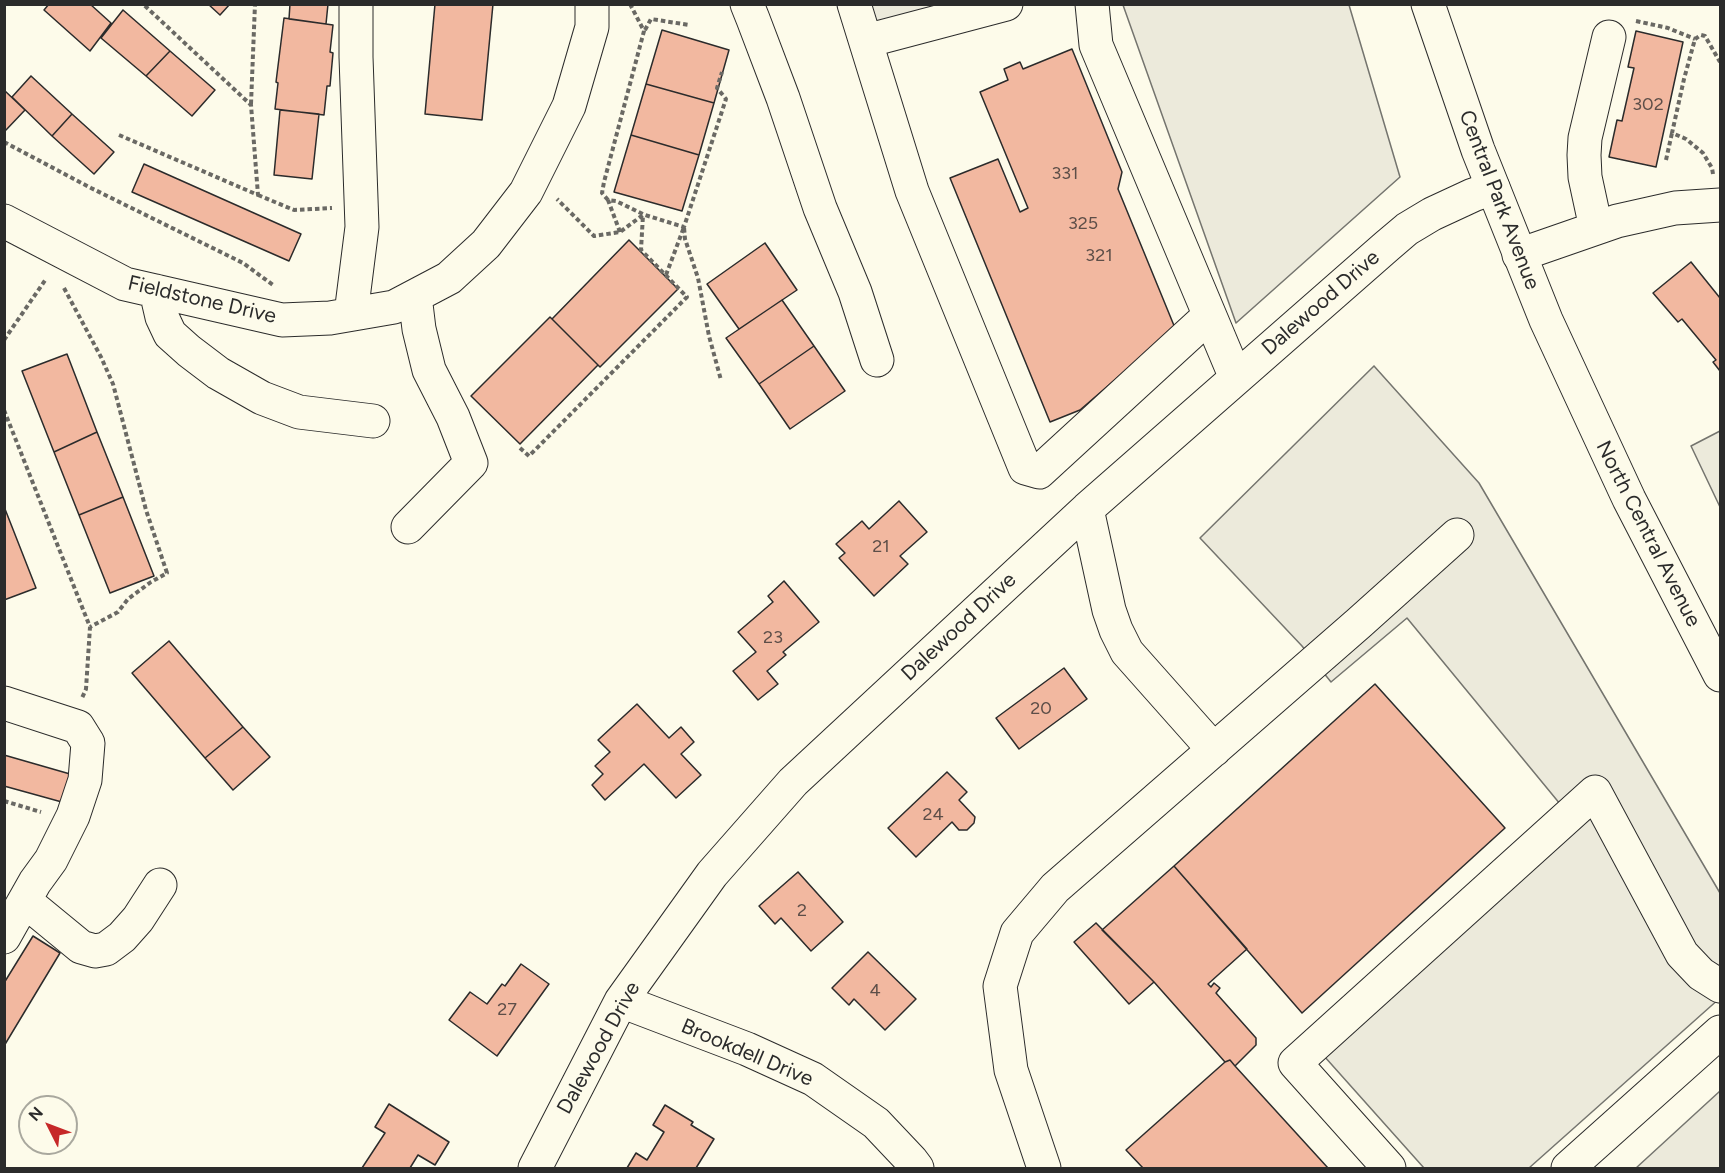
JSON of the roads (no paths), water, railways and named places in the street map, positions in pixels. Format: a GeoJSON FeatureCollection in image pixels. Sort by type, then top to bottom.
{"type":"FeatureCollection","features":[{"type":"Feature","properties":{"kind":"street"},"geometry":{"type":"LineString","coordinates":[[351,314],[362,227],[356,4]]}},
{"type":"Feature","properties":{"kind":"street","name":"Fieldstone Drive"},"geometry":{"type":"LineString","coordinates":[[4,221],[125,284],[282,320],[330,318],[394,307],[449,278],[486,244],[526,192],[569,106],[592,27],[592,4]]}},
{"type":"Feature","properties":{"kind":"street"},"geometry":{"type":"LineString","coordinates":[[747,4],[783,98],[820,208],[855,292],[877,360]]}},
{"type":"Feature","properties":{"kind":"street"},"geometry":{"type":"LineString","coordinates":[[854,4],[912,191],[1025,468],[1039,472],[1209,316]]}},
{"type":"Feature","properties":{"kind":"street"},"geometry":{"type":"LineString","coordinates":[[866,41],[1006,4]]}},
{"type":"Feature","properties":{"kind":"street"},"geometry":{"type":"LineString","coordinates":[[1092,4],[1096,45],[1236,378]]}},
{"type":"Feature","properties":{"kind":"street","name":"Central Park Avenue"},"geometry":{"type":"LineString","coordinates":[[1428,4],[1446,61],[1493,188],[1546,320],[1578,391]]}},
{"type":"Feature","properties":{"kind":"street"},"geometry":{"type":"LineString","coordinates":[[1596,228],[1585,177],[1586,138],[1621,29]]}},
{"type":"Feature","properties":{"kind":"street","name":"Dalewood Drive"},"geometry":{"type":"LineString","coordinates":[[535,1168],[621,1001],[712,874],[793,782],[1087,509],[1407,229],[1451,204],[1493,188]]}},
{"type":"Feature","properties":{"kind":"street"},"geometry":{"type":"LineString","coordinates":[[1519,255],[1617,221],[1675,208],[1717,190]]}},
{"type":"Feature","properties":{"kind":"street"},"geometry":{"type":"LineString","coordinates":[[156,291],[162,317],[170,334],[218,373],[261,398],[298,412],[373,421]]}},
{"type":"Feature","properties":{"kind":"street"},"geometry":{"type":"LineString","coordinates":[[408,527],[471,463],[453,417],[429,370],[419,329],[415,296]]}},
{"type":"Feature","properties":{"kind":"street","name":"North Central Avenue"},"geometry":{"type":"LineString","coordinates":[[1578,391],[1648,537],[1720,675]]}},
{"type":"Feature","properties":{"kind":"street"},"geometry":{"type":"LineString","coordinates":[[1087,509],[1109,610],[1127,652],[1214,750]]}},
{"type":"Feature","properties":{"kind":"street"},"geometry":{"type":"LineString","coordinates":[[1044,1168],[1011,1070],[1000,986],[1017,933],[1055,888],[1458,535]]}},
{"type":"Feature","properties":{"kind":"street"},"geometry":{"type":"LineString","coordinates":[[4,703],[78,727],[88,743],[85,780],[65,835],[4,937]]}},
{"type":"Feature","properties":{"kind":"street"},"geometry":{"type":"LineString","coordinates":[[1389,1168],[1295,1063],[1595,792],[1682,954],[1701,974],[1720,986]]}},
{"type":"Feature","properties":{"kind":"street"},"geometry":{"type":"LineString","coordinates":[[25,901],[81,947],[95,951],[106,950],[138,920],[160,885]]}},
{"type":"Feature","properties":{"kind":"street","name":"Brookdell Drive"},"geometry":{"type":"LineString","coordinates":[[621,1001],[747,1049],[813,1079],[876,1123],[917,1168]]}},
{"type":"Feature","properties":{"kind":"street"},"geometry":{"type":"LineString","coordinates":[[1568,1168],[1720,1032]]}}]}
